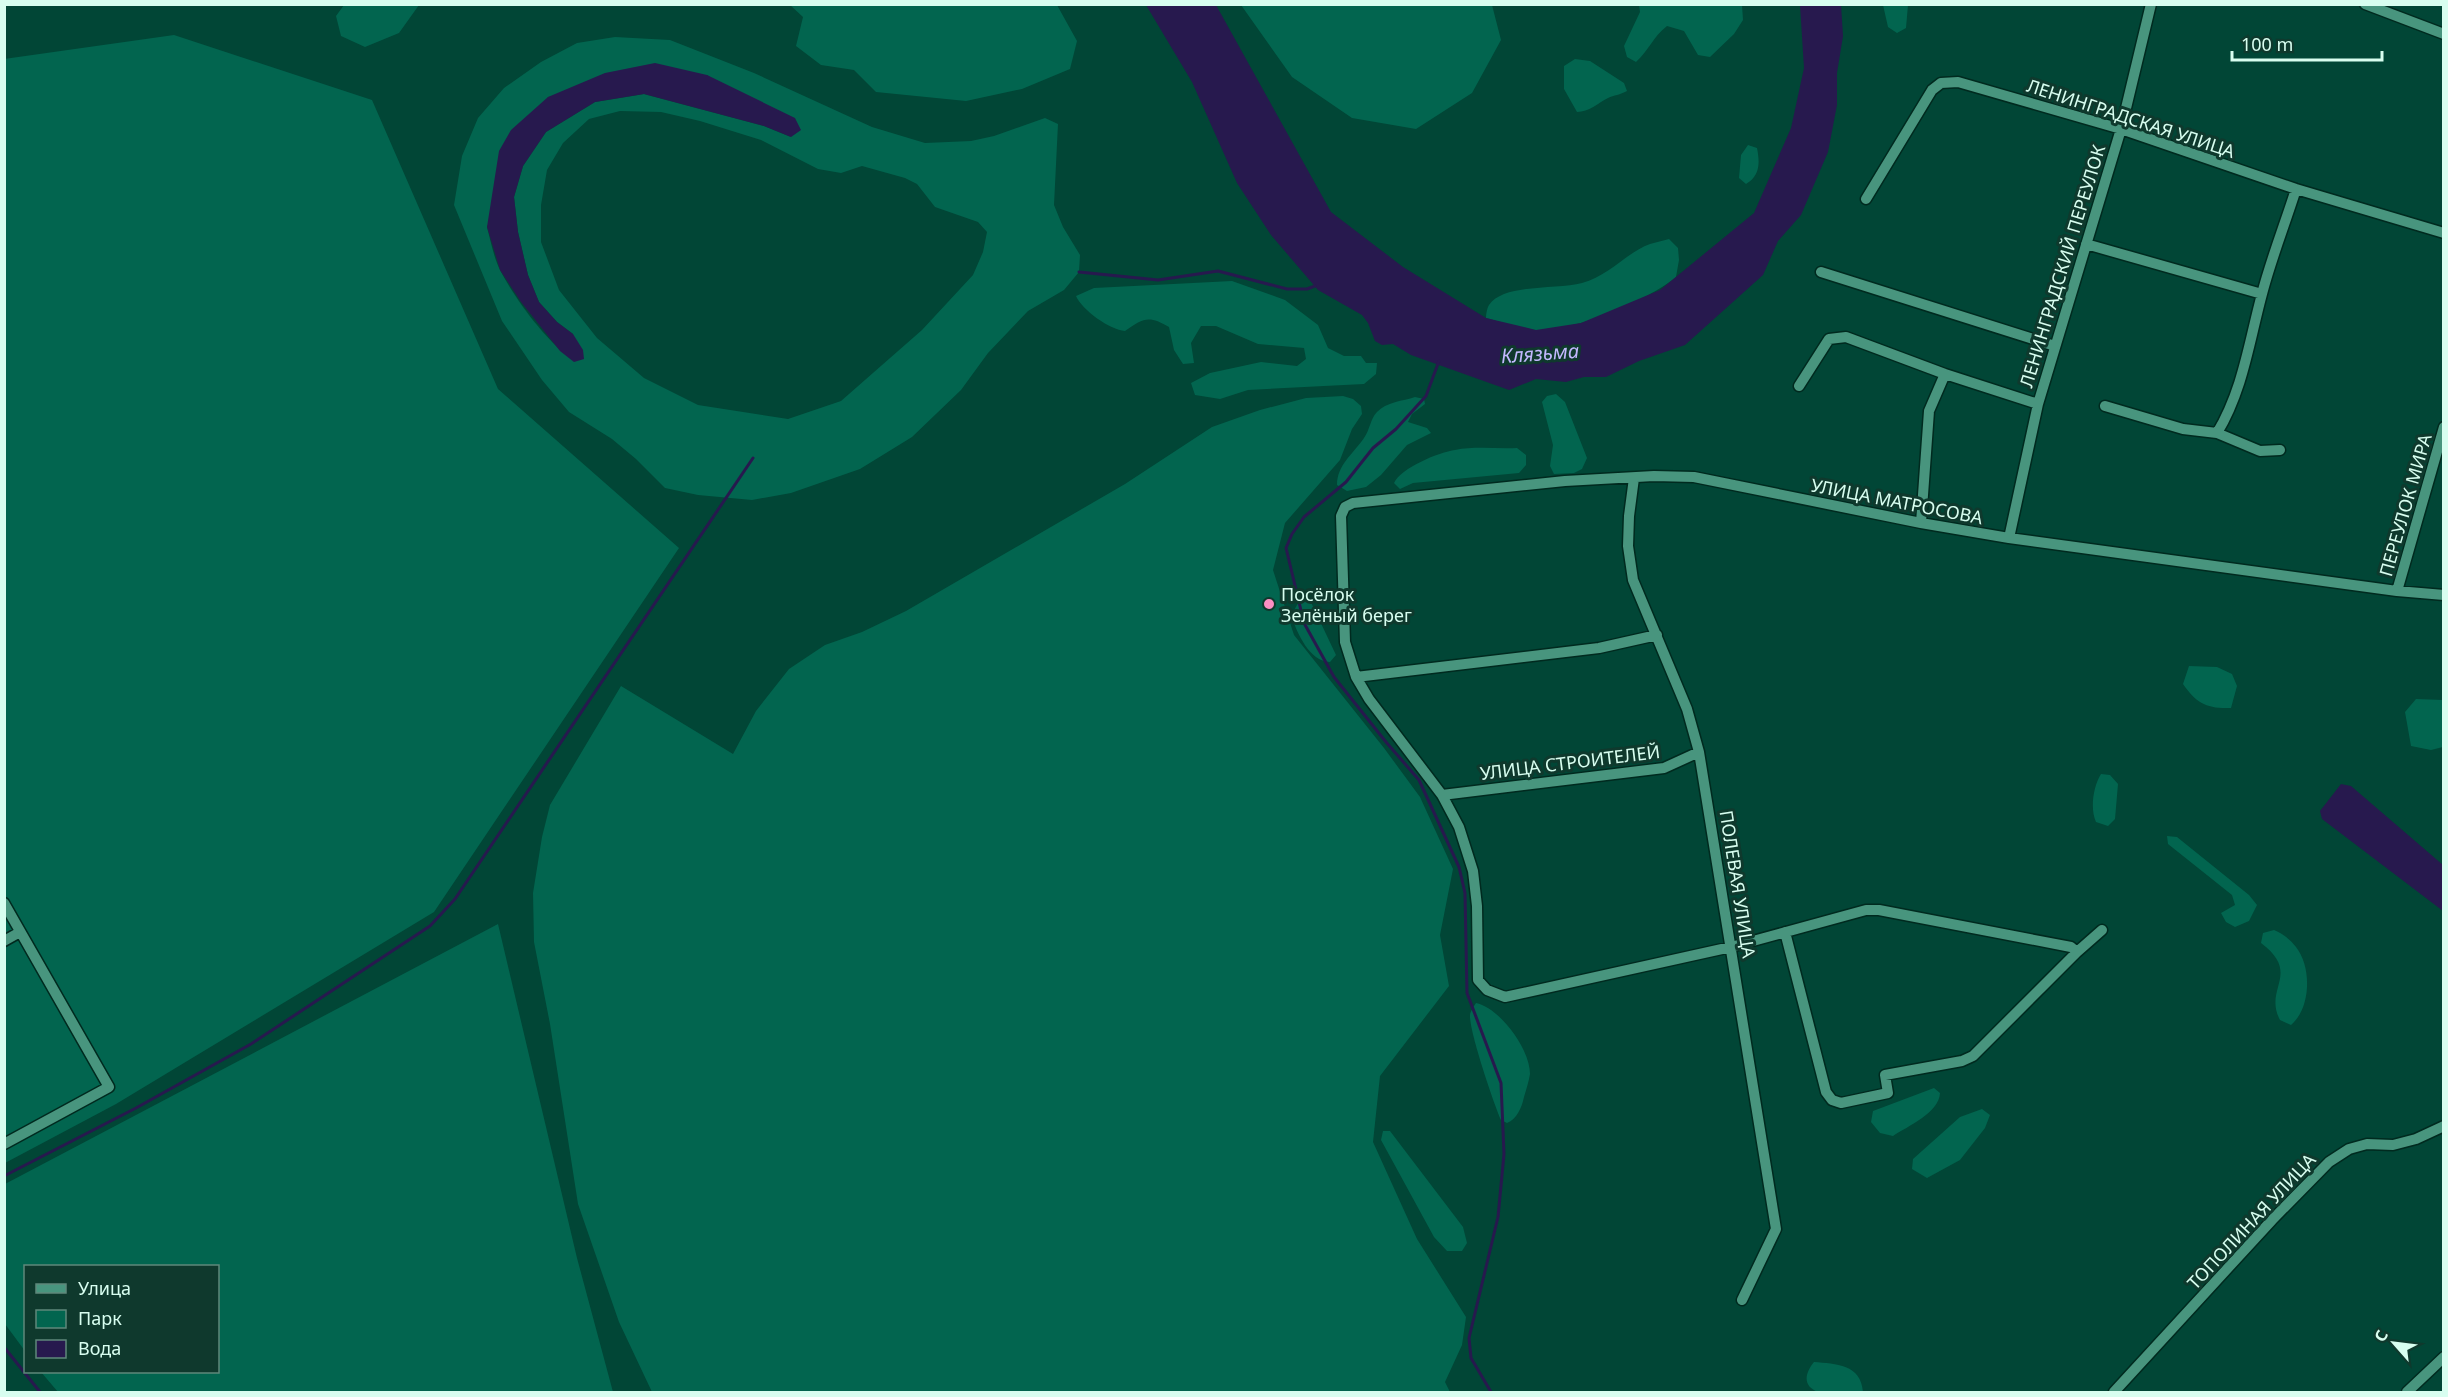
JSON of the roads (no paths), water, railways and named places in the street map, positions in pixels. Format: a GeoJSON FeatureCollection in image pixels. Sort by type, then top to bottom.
{"type":"FeatureCollection","features":[{"type":"Feature","properties":{"kind":"street","name":"ЛЕНИНГРАДСКИЙ ПЕРЕУЛОК"},"geometry":{"type":"LineString","coordinates":[[2009,538],[2038,404],[2121,129],[2151,4]]}},
{"type":"Feature","properties":{"kind":"street"},"geometry":{"type":"LineString","coordinates":[[2365,4],[2444,34]]}},
{"type":"Feature","properties":{"kind":"street","name":"ЛЕНИНГРАДСКАЯ УЛИЦА"},"geometry":{"type":"LineString","coordinates":[[1866,200],[1932,90],[1941,83],[1958,81],[2121,129],[2296,189],[2444,233]]}},
{"type":"Feature","properties":{"kind":"street"},"geometry":{"type":"LineString","coordinates":[[2217,433],[2228,415],[2242,377],[2262,294],[2296,189]]}},
{"type":"Feature","properties":{"kind":"street"},"geometry":{"type":"LineString","coordinates":[[2086,244],[2262,294]]}},
{"type":"Feature","properties":{"kind":"street"},"geometry":{"type":"LineString","coordinates":[[1821,272],[2055,346]]}},
{"type":"Feature","properties":{"kind":"street"},"geometry":{"type":"LineString","coordinates":[[1799,386],[1829,339],[1846,337],[1945,374],[2038,404]]}},
{"type":"Feature","properties":{"kind":"street"},"geometry":{"type":"LineString","coordinates":[[1922,523],[1929,411],[1945,374]]}},
{"type":"Feature","properties":{"kind":"street"},"geometry":{"type":"LineString","coordinates":[[2105,406],[2183,429],[2217,433],[2260,451],[2280,450]]}},
{"type":"Feature","properties":{"kind":"street","name":"ПЕРЕУЛОК МИРА"},"geometry":{"type":"LineString","coordinates":[[2397,591],[2444,428]]}},
{"type":"Feature","properties":{"kind":"street","name":"УЛИЦА МАТРОСОВА"},"geometry":{"type":"LineString","coordinates":[[1356,677],[1345,642],[1341,516],[1345,507],[1353,503],[1565,481],[1654,476],[1694,477],[1922,523],[2009,538],[2397,591],[2444,595]]}},
{"type":"Feature","properties":{"kind":"street","name":"ПОЛЕВАЯ УЛИЦА"},"geometry":{"type":"LineString","coordinates":[[1634,478],[1628,546],[1633,580],[1687,709],[1699,752],[1776,1229],[1742,1300]]}},
{"type":"Feature","properties":{"kind":"street"},"geometry":{"type":"LineString","coordinates":[[1657,635],[1599,648],[1356,677],[1369,699],[1442,795],[1459,827],[1473,872],[1477,906],[1478,980],[1487,990],[1505,997],[1731,947],[1866,910],[1879,910],[2071,947],[2077,952]]}},
{"type":"Feature","properties":{"kind":"street","name":"УЛИЦА СТРОИТЕЛЕЙ"},"geometry":{"type":"LineString","coordinates":[[1442,795],[1664,768],[1699,752]]}},
{"type":"Feature","properties":{"kind":"street"},"geometry":{"type":"LineString","coordinates":[[4,903],[109,1087],[4,1144]]}},
{"type":"Feature","properties":{"kind":"street"},"geometry":{"type":"LineString","coordinates":[[1785,932],[1826,1092],[1832,1100],[1841,1103],[1888,1093],[1884,1075],[1962,1061],[1973,1056],[2102,930]]}},
{"type":"Feature","properties":{"kind":"street"},"geometry":{"type":"LineString","coordinates":[[4,941],[20,932]]}},
{"type":"Feature","properties":{"kind":"street","name":"ТОПОЛИНАЯ УЛИЦА"},"geometry":{"type":"LineString","coordinates":[[2114,1392],[2272,1220],[2329,1162],[2349,1149],[2367,1144],[2393,1145],[2444,1126]]}},
{"type":"Feature","properties":{"kind":"street"},"geometry":{"type":"LineString","coordinates":[[2407,1392],[2444,1358]]}},
{"type":"Feature","properties":{"kind":"water","name":"Клязьма"},"geometry":{"type":"Polygon","coordinates":[[[1146,5],[1216,5],[1331,212],[1403,267],[1486,318],[1536,330],[1581,323],[1660,290],[1754,213],[1791,128],[1804,68],[1800,5],[1841,5],[1843,36],[1837,73],[1837,105],[1828,152],[1801,215],[1778,241],[1763,275],[1685,345],[1639,361],[1606,377],[1584,377],[1566,382],[1536,379],[1509,390],[1411,355],[1393,344],[1382,345],[1375,341],[1362,315],[1318,290],[1271,235],[1237,183],[1192,82],[1146,5]]]}},
{"type":"Feature","properties":{"kind":"water"},"geometry":{"type":"Polygon","coordinates":[[[655,63],[707,75],[795,118],[801,130],[791,137],[764,126],[644,94],[595,102],[546,132],[523,166],[514,197],[518,232],[528,275],[539,302],[557,322],[573,334],[583,350],[584,359],[574,362],[560,351],[521,302],[500,270],[487,227],[499,151],[511,130],[548,97],[605,73],[655,63]]]}},
{"type":"Feature","properties":{"kind":"water"},"geometry":{"type":"Polygon","coordinates":[[[2341,784],[2351,786],[2443,865],[2443,911],[2322,819],[2320,811],[2341,784]]]}},
{"type":"Feature","properties":{"kind":"waterway"},"geometry":{"type":"LineString","coordinates":[[1079,272],[1158,280],[1218,271],[1287,289],[1307,289],[1315,286]]}},
{"type":"Feature","properties":{"kind":"waterway"},"geometry":{"type":"LineString","coordinates":[[1439,361],[1426,396],[1396,429],[1373,448],[1346,482],[1304,517],[1292,534],[1286,548],[1304,623],[1334,677],[1419,780],[1459,867],[1465,893],[1467,993],[1501,1083],[1504,1154],[1498,1217],[1469,1338],[1471,1358],[1491,1392]]}},
{"type":"Feature","properties":{"kind":"waterway"},"geometry":{"type":"LineString","coordinates":[[4,1176],[136,1108],[251,1044],[430,926],[455,899],[753,458]]}},
{"type":"Feature","properties":{"kind":"waterway"},"geometry":{"type":"LineString","coordinates":[[4,1347],[24,1372]]}},
{"type":"Feature","properties":{"kind":"waterway"},"geometry":{"type":"LineString","coordinates":[[25,1373],[40,1392]]}},
{"type":"Feature","properties":{"kind":"place","name":"Посёлок Зелёный берег"},"geometry":{"type":"Point","coordinates":[1269,604]}}]}
